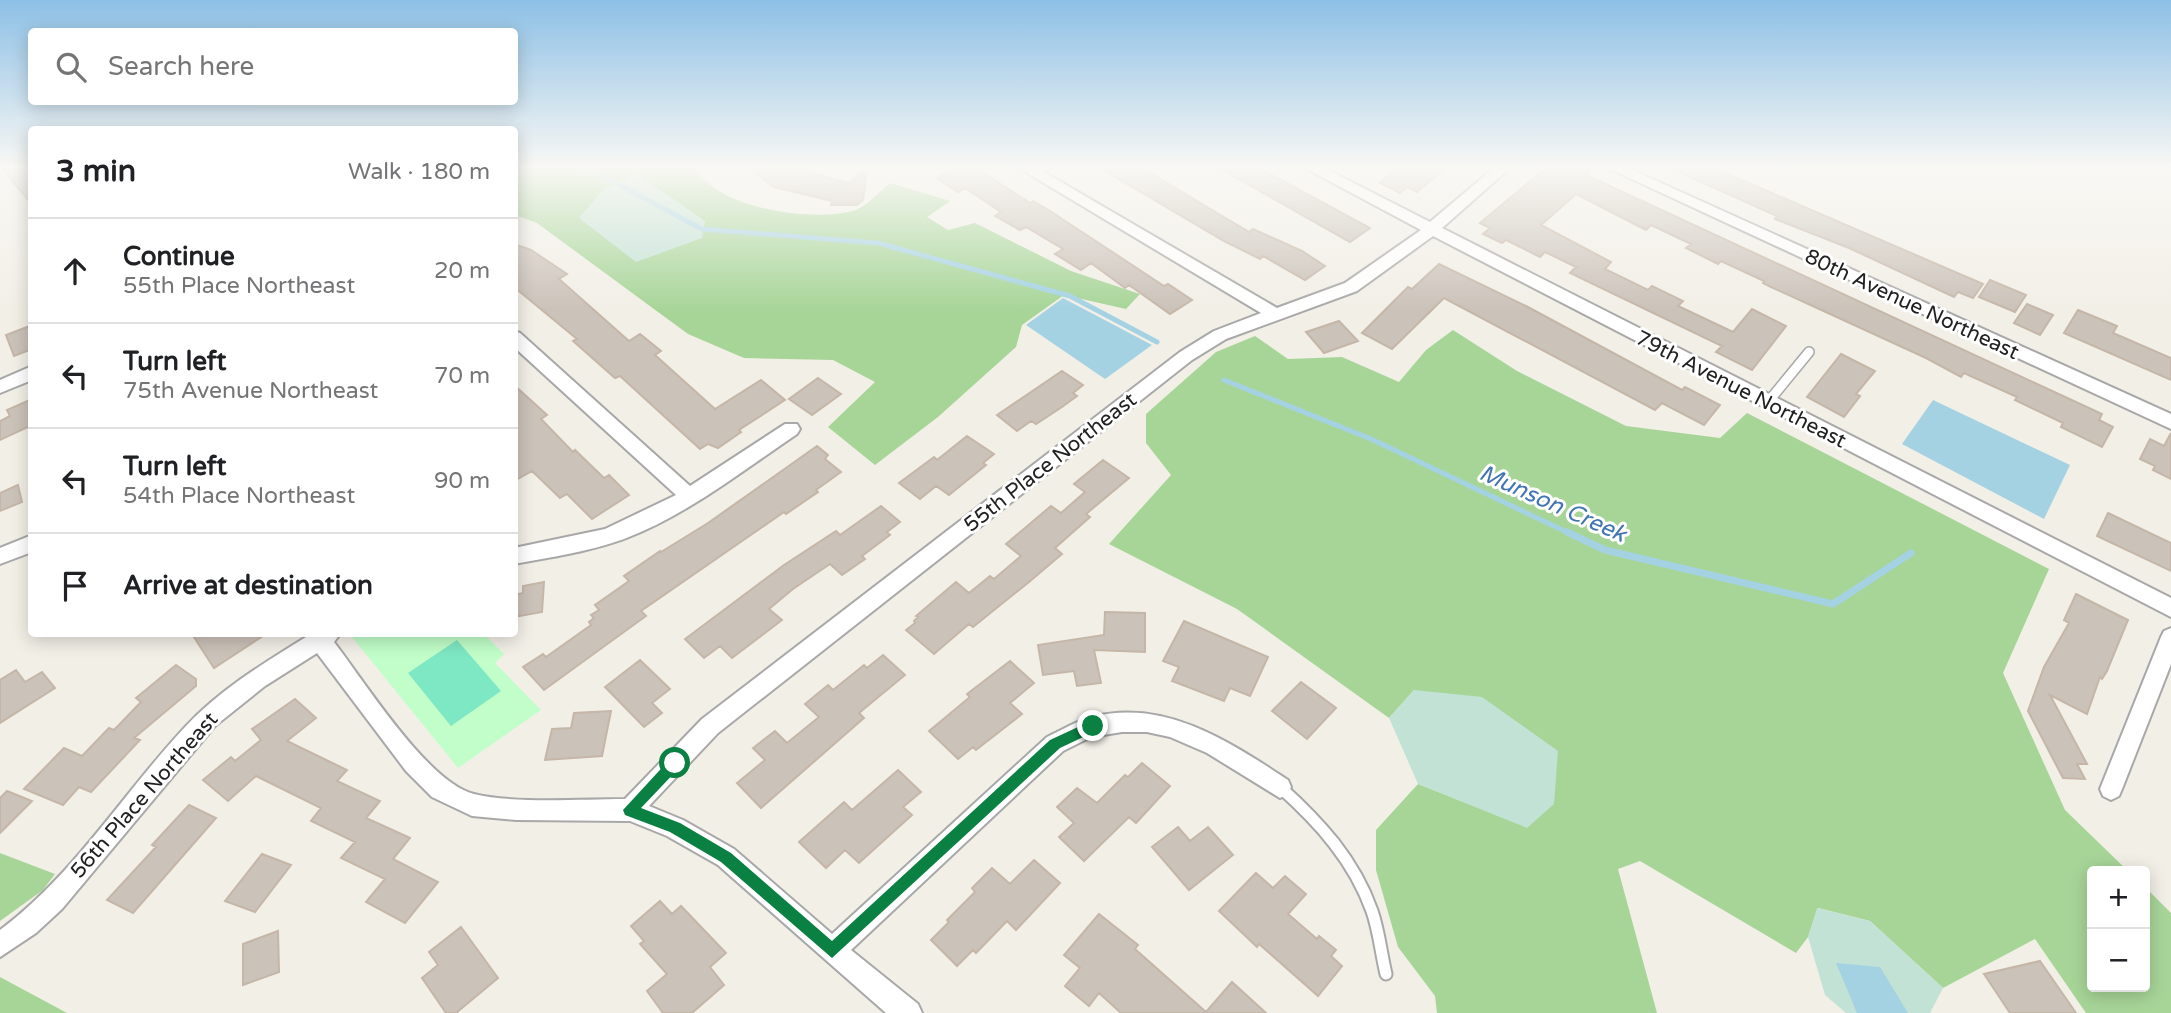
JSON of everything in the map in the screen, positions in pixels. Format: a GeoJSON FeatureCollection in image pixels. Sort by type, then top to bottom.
{"type":"FeatureCollection","features":[{"type":"Feature","properties":{"kind":"street"},"geometry":{"type":"LineString","coordinates":[[1107,215],[1275,314]]}},
{"type":"Feature","properties":{"kind":"street","name":"79th Avenue Northeast"},"geometry":{"type":"LineString","coordinates":[[1403,215],[2171,608]]}},
{"type":"Feature","properties":{"kind":"street","name":"55th Place Northeast"},"geometry":{"type":"LineString","coordinates":[[630,810],[710,726],[1186,356],[1220,335],[1352,287],[1448,215]]}},
{"type":"Feature","properties":{"kind":"street","name":"80th Avenue Northeast"},"geometry":{"type":"LineString","coordinates":[[1718,215],[2171,422]]}},
{"type":"Feature","properties":{"kind":"street"},"geometry":{"type":"LineString","coordinates":[[518,346],[688,495]]}},
{"type":"Feature","properties":{"kind":"street"},"geometry":{"type":"LineString","coordinates":[[0,387],[28,374]]}},
{"type":"Feature","properties":{"kind":"street"},"geometry":{"type":"LineString","coordinates":[[518,555],[593,541],[619,533],[688,495],[791,429]]}},
{"type":"Feature","properties":{"kind":"street"},"geometry":{"type":"LineString","coordinates":[[0,556],[28,545]]}},
{"type":"Feature","properties":{"kind":"street","name":"56th Place Northeast"},"geometry":{"type":"LineString","coordinates":[[0,945],[55,899],[193,733],[222,705],[321,637]]}},
{"type":"Feature","properties":{"kind":"street"},"geometry":{"type":"LineString","coordinates":[[323,637],[414,764],[440,790],[472,805],[630,810],[675,828],[726,857],[832,951],[909,1013]]}},
{"type":"Feature","properties":{"kind":"street"},"geometry":{"type":"LineString","coordinates":[[2111,789],[2171,637]]}},
{"type":"Feature","properties":{"kind":"street"},"geometry":{"type":"LineString","coordinates":[[832,951],[1055,744],[1093,726],[1134,720],[1174,726],[1220,748],[1280,787]]}},
{"type":"Feature","properties":{"kind":"lane"},"geometry":{"type":"LineString","coordinates":[[1768,402],[1809,352]]}},
{"type":"Feature","properties":{"kind":"lane"},"geometry":{"type":"LineString","coordinates":[[1280,787],[1313,817],[1349,859],[1373,912],[1385,974]]}},
{"type":"Feature","properties":{"kind":"green space"},"geometry":{"type":"Polygon","coordinates":[[[518,215],[929,215],[927,217],[948,230],[975,223],[1071,271],[1140,294],[1126,309],[1064,295],[1022,325],[1016,347],[938,417],[875,465],[828,427],[875,382],[833,360],[744,358],[688,334],[537,223],[518,215]]]}},
{"type":"Feature","properties":{"kind":"green space"},"geometry":{"type":"Polygon","coordinates":[[[581,215],[697,215],[705,221],[702,238],[636,262],[579,218],[581,215]]]}},
{"type":"Feature","properties":{"kind":"green space"},"geometry":{"type":"Polygon","coordinates":[[[1453,330],[1517,371],[1626,426],[1720,438],[1747,413],[2049,569],[2003,673],[2065,810],[2123,866],[2087,866],[2087,992],[2150,992],[2150,892],[2171,913],[2171,1013],[2086,1013],[2035,939],[1943,988],[1870,921],[1818,908],[1808,937],[1796,953],[1640,861],[1618,869],[1657,1013],[1437,1013],[1435,996],[1398,947],[1376,870],[1376,830],[1418,784],[1528,827],[1414,690],[1389,718],[1237,609],[1109,544],[1171,475],[1146,443],[1146,414],[1216,352],[1255,336],[1288,359],[1342,357],[1399,382],[1426,350],[1453,330]]]}},
{"type":"Feature","properties":{"kind":"green space"},"geometry":{"type":"Polygon","coordinates":[[[352,637],[487,637],[504,654],[495,663],[541,710],[458,768],[352,637]]]}},
{"type":"Feature","properties":{"kind":"green space"},"geometry":{"type":"Polygon","coordinates":[[[457,640],[501,691],[451,726],[408,673],[457,640]]]}},
{"type":"Feature","properties":{"kind":"green space"},"geometry":{"type":"Polygon","coordinates":[[[1414,690],[1482,697],[1558,751],[1554,804],[1527,828],[1418,784],[1389,718],[1414,690]]]}},
{"type":"Feature","properties":{"kind":"green space"},"geometry":{"type":"Polygon","coordinates":[[[0,853],[55,874],[43,890],[0,921],[0,853]]]}},
{"type":"Feature","properties":{"kind":"green space"},"geometry":{"type":"Polygon","coordinates":[[[1817,908],[1870,921],[1943,988],[1930,1013],[1846,1013],[1825,995],[1808,937],[1817,908]]]}},
{"type":"Feature","properties":{"kind":"green space"},"geometry":{"type":"Polygon","coordinates":[[[0,977],[67,1013],[0,1013],[0,977]]]}},
{"type":"Feature","properties":{"kind":"water"},"geometry":{"type":"Polygon","coordinates":[[[1063,298],[1152,345],[1105,379],[1026,325],[1063,298]]]}},
{"type":"Feature","properties":{"kind":"water"},"geometry":{"type":"Polygon","coordinates":[[[1933,400],[2070,465],[2044,519],[1902,444],[1933,400]]]}},
{"type":"Feature","properties":{"kind":"water"},"geometry":{"type":"Polygon","coordinates":[[[1836,963],[1880,967],[1908,1013],[1857,1013],[1836,963]]]}},
{"type":"Feature","properties":{"kind":"building"},"geometry":{"type":"Polygon","coordinates":[[[1056,215],[1164,286],[1168,284],[1192,300],[1170,314],[1129,285],[1125,288],[1091,263],[1081,270],[1055,254],[1063,249],[1026,227],[1020,230],[995,216],[1056,215]]]}},
{"type":"Feature","properties":{"kind":"building"},"geometry":{"type":"Polygon","coordinates":[[[1180,215],[1221,215],[1249,232],[1253,229],[1302,251],[1325,266],[1305,280],[1263,256],[1260,259],[1180,215]]]}},
{"type":"Feature","properties":{"kind":"building"},"geometry":{"type":"Polygon","coordinates":[[[1303,215],[1346,215],[1370,228],[1350,242],[1303,215]]]}},
{"type":"Feature","properties":{"kind":"building"},"geometry":{"type":"Polygon","coordinates":[[[1489,215],[1552,215],[1541,225],[1611,262],[1605,269],[1648,290],[1652,286],[1683,301],[1678,306],[1733,332],[1752,309],[1786,326],[1752,370],[1716,352],[1722,346],[1570,273],[1576,267],[1545,252],[1540,257],[1506,240],[1502,243],[1483,234],[1490,228],[1480,223],[1489,215]]]}},
{"type":"Feature","properties":{"kind":"building"},"geometry":{"type":"Polygon","coordinates":[[[1617,215],[1673,215],[2102,414],[2099,420],[2113,427],[2102,447],[2061,427],[2063,423],[2015,400],[2017,397],[1964,373],[1961,377],[1721,261],[1718,264],[1686,248],[1691,244],[1651,225],[1646,230],[1617,215]]]}},
{"type":"Feature","properties":{"kind":"building"},"geometry":{"type":"Polygon","coordinates":[[[1824,215],[1983,284],[1973,298],[1958,292],[1954,297],[1849,248],[1775,219],[1777,216],[1824,215]]]}},
{"type":"Feature","properties":{"kind":"building"},"geometry":{"type":"Polygon","coordinates":[[[518,245],[531,250],[567,274],[559,279],[629,341],[640,334],[661,351],[655,355],[715,409],[761,380],[785,400],[739,430],[741,432],[718,448],[708,444],[700,449],[620,376],[615,378],[573,341],[577,339],[518,290],[518,245]]]}},
{"type":"Feature","properties":{"kind":"building"},"geometry":{"type":"Polygon","coordinates":[[[1439,264],[1526,306],[1682,390],[1685,387],[1720,405],[1704,425],[1662,403],[1655,410],[1444,298],[1392,349],[1362,333],[1408,287],[1412,289],[1439,264]]]}},
{"type":"Feature","properties":{"kind":"building"},"geometry":{"type":"Polygon","coordinates":[[[1990,280],[2026,295],[2015,312],[1979,297],[1990,280]]]}},
{"type":"Feature","properties":{"kind":"building"},"geometry":{"type":"Polygon","coordinates":[[[2027,304],[2053,315],[2040,335],[2014,323],[2027,304]]]}},
{"type":"Feature","properties":{"kind":"building"},"geometry":{"type":"Polygon","coordinates":[[[2078,310],[2117,326],[2113,333],[2171,358],[2171,380],[2064,333],[2078,310]]]}},
{"type":"Feature","properties":{"kind":"building"},"geometry":{"type":"Polygon","coordinates":[[[1339,321],[1358,341],[1324,353],[1306,332],[1339,321]]]}},
{"type":"Feature","properties":{"kind":"building"},"geometry":{"type":"Polygon","coordinates":[[[28,327],[28,351],[14,356],[6,335],[28,327]]]}},
{"type":"Feature","properties":{"kind":"building"},"geometry":{"type":"Polygon","coordinates":[[[1841,354],[1875,371],[1856,394],[1860,396],[1844,417],[1807,397],[1841,354]]]}},
{"type":"Feature","properties":{"kind":"building"},"geometry":{"type":"Polygon","coordinates":[[[1062,371],[1083,385],[1073,393],[1077,396],[1062,407],[1036,424],[1031,421],[1017,431],[997,415],[1062,371]]]}},
{"type":"Feature","properties":{"kind":"building"},"geometry":{"type":"Polygon","coordinates":[[[818,378],[841,394],[812,415],[789,399],[818,378]]]}},
{"type":"Feature","properties":{"kind":"building"},"geometry":{"type":"Polygon","coordinates":[[[518,389],[547,415],[541,419],[573,452],[575,450],[604,478],[609,475],[629,495],[592,519],[567,494],[560,498],[532,471],[518,479],[518,389]]]}},
{"type":"Feature","properties":{"kind":"building"},"geometry":{"type":"Polygon","coordinates":[[[28,401],[28,427],[0,440],[0,421],[10,416],[7,410],[28,401]]]}},
{"type":"Feature","properties":{"kind":"building"},"geometry":{"type":"Polygon","coordinates":[[[2171,433],[2171,479],[2153,470],[2155,466],[2140,459],[2150,439],[2164,446],[2171,433]]]}},
{"type":"Feature","properties":{"kind":"building"},"geometry":{"type":"Polygon","coordinates":[[[967,436],[994,454],[983,463],[986,465],[949,495],[936,486],[920,499],[899,483],[934,457],[937,460],[967,436]]]}},
{"type":"Feature","properties":{"kind":"building"},"geometry":{"type":"Polygon","coordinates":[[[817,446],[828,455],[825,459],[841,472],[816,490],[818,492],[786,514],[784,512],[641,611],[646,616],[544,690],[523,667],[543,654],[546,657],[591,625],[589,622],[594,618],[591,615],[599,610],[595,605],[629,581],[624,576],[708,523],[817,446]]]}},
{"type":"Feature","properties":{"kind":"building"},"geometry":{"type":"Polygon","coordinates":[[[1103,460],[1129,478],[1086,514],[1090,517],[1055,548],[1062,554],[973,627],[969,624],[934,654],[906,630],[915,623],[918,617],[916,616],[956,582],[969,593],[990,576],[994,579],[1021,556],[1006,544],[1051,506],[1061,513],[1085,492],[1074,484],[1103,460]]]}},
{"type":"Feature","properties":{"kind":"building"},"geometry":{"type":"Polygon","coordinates":[[[18,485],[22,502],[0,511],[0,493],[18,485]]]}},
{"type":"Feature","properties":{"kind":"building"},"geometry":{"type":"Polygon","coordinates":[[[881,506],[900,522],[887,532],[890,535],[862,556],[865,559],[842,575],[830,564],[793,589],[769,609],[782,620],[732,658],[720,646],[704,658],[685,639],[784,565],[836,531],[840,535],[881,506]]]}},
{"type":"Feature","properties":{"kind":"building"},"geometry":{"type":"Polygon","coordinates":[[[2108,513],[2171,543],[2171,571],[2097,536],[2108,513]]]}},
{"type":"Feature","properties":{"kind":"building"},"geometry":{"type":"Polygon","coordinates":[[[544,582],[542,612],[518,616],[518,594],[523,593],[523,586],[544,582]]]}},
{"type":"Feature","properties":{"kind":"building"},"geometry":{"type":"Polygon","coordinates":[[[2076,594],[2128,620],[2107,671],[2102,679],[2100,677],[2087,714],[2050,695],[2087,764],[2077,764],[2085,779],[2063,778],[2028,711],[2044,667],[2069,623],[2064,620],[2076,594]]]}},
{"type":"Feature","properties":{"kind":"building"},"geometry":{"type":"Polygon","coordinates":[[[1105,612],[1145,613],[1145,652],[1094,650],[1101,683],[1077,686],[1074,671],[1043,675],[1038,645],[1104,635],[1105,612]]]}},
{"type":"Feature","properties":{"kind":"building"},"geometry":{"type":"Polygon","coordinates":[[[1184,621],[1268,657],[1250,696],[1230,688],[1224,701],[1172,681],[1179,667],[1163,661],[1184,621]]]}},
{"type":"Feature","properties":{"kind":"building"},"geometry":{"type":"Polygon","coordinates":[[[194,637],[261,637],[214,668],[194,637]]]}},
{"type":"Feature","properties":{"kind":"building"},"geometry":{"type":"Polygon","coordinates":[[[883,655],[905,675],[859,713],[864,718],[761,808],[737,783],[765,760],[753,748],[775,731],[787,743],[819,717],[805,704],[828,685],[833,690],[864,665],[867,668],[883,655]]]}},
{"type":"Feature","properties":{"kind":"building"},"geometry":{"type":"Polygon","coordinates":[[[640,660],[670,689],[652,703],[662,713],[644,727],[605,687],[640,660]]]}},
{"type":"Feature","properties":{"kind":"building"},"geometry":{"type":"Polygon","coordinates":[[[1010,661],[1034,683],[1010,703],[1022,714],[976,750],[973,747],[958,759],[929,731],[970,697],[967,694],[1010,661]]]}},
{"type":"Feature","properties":{"kind":"building"},"geometry":{"type":"Polygon","coordinates":[[[176,665],[196,679],[196,686],[134,738],[140,740],[91,792],[79,787],[63,805],[24,789],[64,748],[82,756],[109,728],[114,730],[141,702],[136,698],[176,665]]]}},
{"type":"Feature","properties":{"kind":"building"},"geometry":{"type":"Polygon","coordinates":[[[16,670],[25,682],[42,672],[55,688],[0,723],[0,680],[16,670]]]}},
{"type":"Feature","properties":{"kind":"building"},"geometry":{"type":"Polygon","coordinates":[[[1301,682],[1336,708],[1307,739],[1272,711],[1301,682]]]}},
{"type":"Feature","properties":{"kind":"building"},"geometry":{"type":"Polygon","coordinates":[[[295,699],[316,718],[287,741],[347,770],[337,781],[380,801],[366,818],[410,838],[393,859],[438,882],[405,923],[366,902],[385,879],[341,858],[355,842],[311,821],[321,808],[256,776],[228,801],[203,780],[231,757],[235,761],[261,740],[252,729],[295,699]]]}},
{"type":"Feature","properties":{"kind":"building"},"geometry":{"type":"Polygon","coordinates":[[[611,711],[602,756],[545,760],[552,729],[571,728],[574,713],[611,711]]]}},
{"type":"Feature","properties":{"kind":"building"},"geometry":{"type":"Polygon","coordinates":[[[1142,763],[1170,786],[1136,823],[1129,817],[1084,861],[1059,837],[1074,823],[1057,807],[1077,788],[1097,803],[1125,775],[1128,777],[1142,763]]]}},
{"type":"Feature","properties":{"kind":"building"},"geometry":{"type":"Polygon","coordinates":[[[898,770],[921,792],[903,807],[912,815],[859,863],[845,850],[826,868],[799,842],[844,802],[852,810],[898,770]]]}},
{"type":"Feature","properties":{"kind":"building"},"geometry":{"type":"Polygon","coordinates":[[[7,791],[32,801],[0,833],[0,798],[7,791]]]}},
{"type":"Feature","properties":{"kind":"building"},"geometry":{"type":"Polygon","coordinates":[[[189,805],[216,818],[133,913],[107,900],[156,847],[152,845],[189,805]]]}},
{"type":"Feature","properties":{"kind":"building"},"geometry":{"type":"Polygon","coordinates":[[[1178,827],[1190,841],[1208,827],[1233,855],[1189,890],[1152,847],[1178,827]]]}},
{"type":"Feature","properties":{"kind":"building"},"geometry":{"type":"Polygon","coordinates":[[[262,854],[291,865],[255,912],[225,901],[262,854]]]}},
{"type":"Feature","properties":{"kind":"building"},"geometry":{"type":"Polygon","coordinates":[[[1034,860],[1060,883],[1016,930],[1007,921],[976,953],[973,950],[957,966],[931,940],[975,892],[972,888],[992,868],[1010,884],[1034,860]]]}},
{"type":"Feature","properties":{"kind":"building"},"geometry":{"type":"Polygon","coordinates":[[[1256,873],[1273,888],[1285,876],[1306,894],[1288,914],[1317,939],[1319,936],[1336,950],[1331,956],[1342,966],[1318,996],[1259,944],[1257,947],[1219,911],[1256,873]]]}},
{"type":"Feature","properties":{"kind":"building"},"geometry":{"type":"Polygon","coordinates":[[[660,901],[672,914],[681,906],[726,953],[710,967],[724,985],[692,1013],[663,1013],[647,991],[667,974],[640,944],[644,941],[631,926],[660,901]]]}},
{"type":"Feature","properties":{"kind":"building"},"geometry":{"type":"Polygon","coordinates":[[[1099,914],[1138,945],[1135,949],[1206,1012],[1232,982],[1266,1013],[1121,1013],[1099,993],[1089,1006],[1065,986],[1080,968],[1064,955],[1099,914]]]}},
{"type":"Feature","properties":{"kind":"building"},"geometry":{"type":"Polygon","coordinates":[[[461,927],[498,978],[456,1013],[446,1013],[422,978],[438,965],[429,952],[461,927]]]}},
{"type":"Feature","properties":{"kind":"building"},"geometry":{"type":"Polygon","coordinates":[[[278,931],[279,972],[243,985],[243,944],[278,931]]]}},
{"type":"Feature","properties":{"kind":"building"},"geometry":{"type":"Polygon","coordinates":[[[2040,961],[2076,1013],[2010,1013],[1984,974],[2040,961]]]}},
{"type":"Feature","properties":{"kind":"waterway","name":"Munson Creek"},"geometry":{"type":"LineString","coordinates":[[676,215],[702,229],[878,243],[1070,296],[1157,342]]}},
{"type":"Feature","properties":{"kind":"waterway","name":"Munson Creek"},"geometry":{"type":"LineString","coordinates":[[1224,380],[1371,439],[1571,534]]}},
{"type":"Feature","properties":{"kind":"waterway","name":"Munson Creek"},"geometry":{"type":"LineString","coordinates":[[1567,532],[1605,550],[1833,604],[1911,553]]}},
{"type":"Feature","properties":{"kind":"route"},"geometry":{"type":"LineString","coordinates":[[675,763],[630,810],[675,828],[726,857],[832,951],[1055,744],[1093,726]]}}]}
